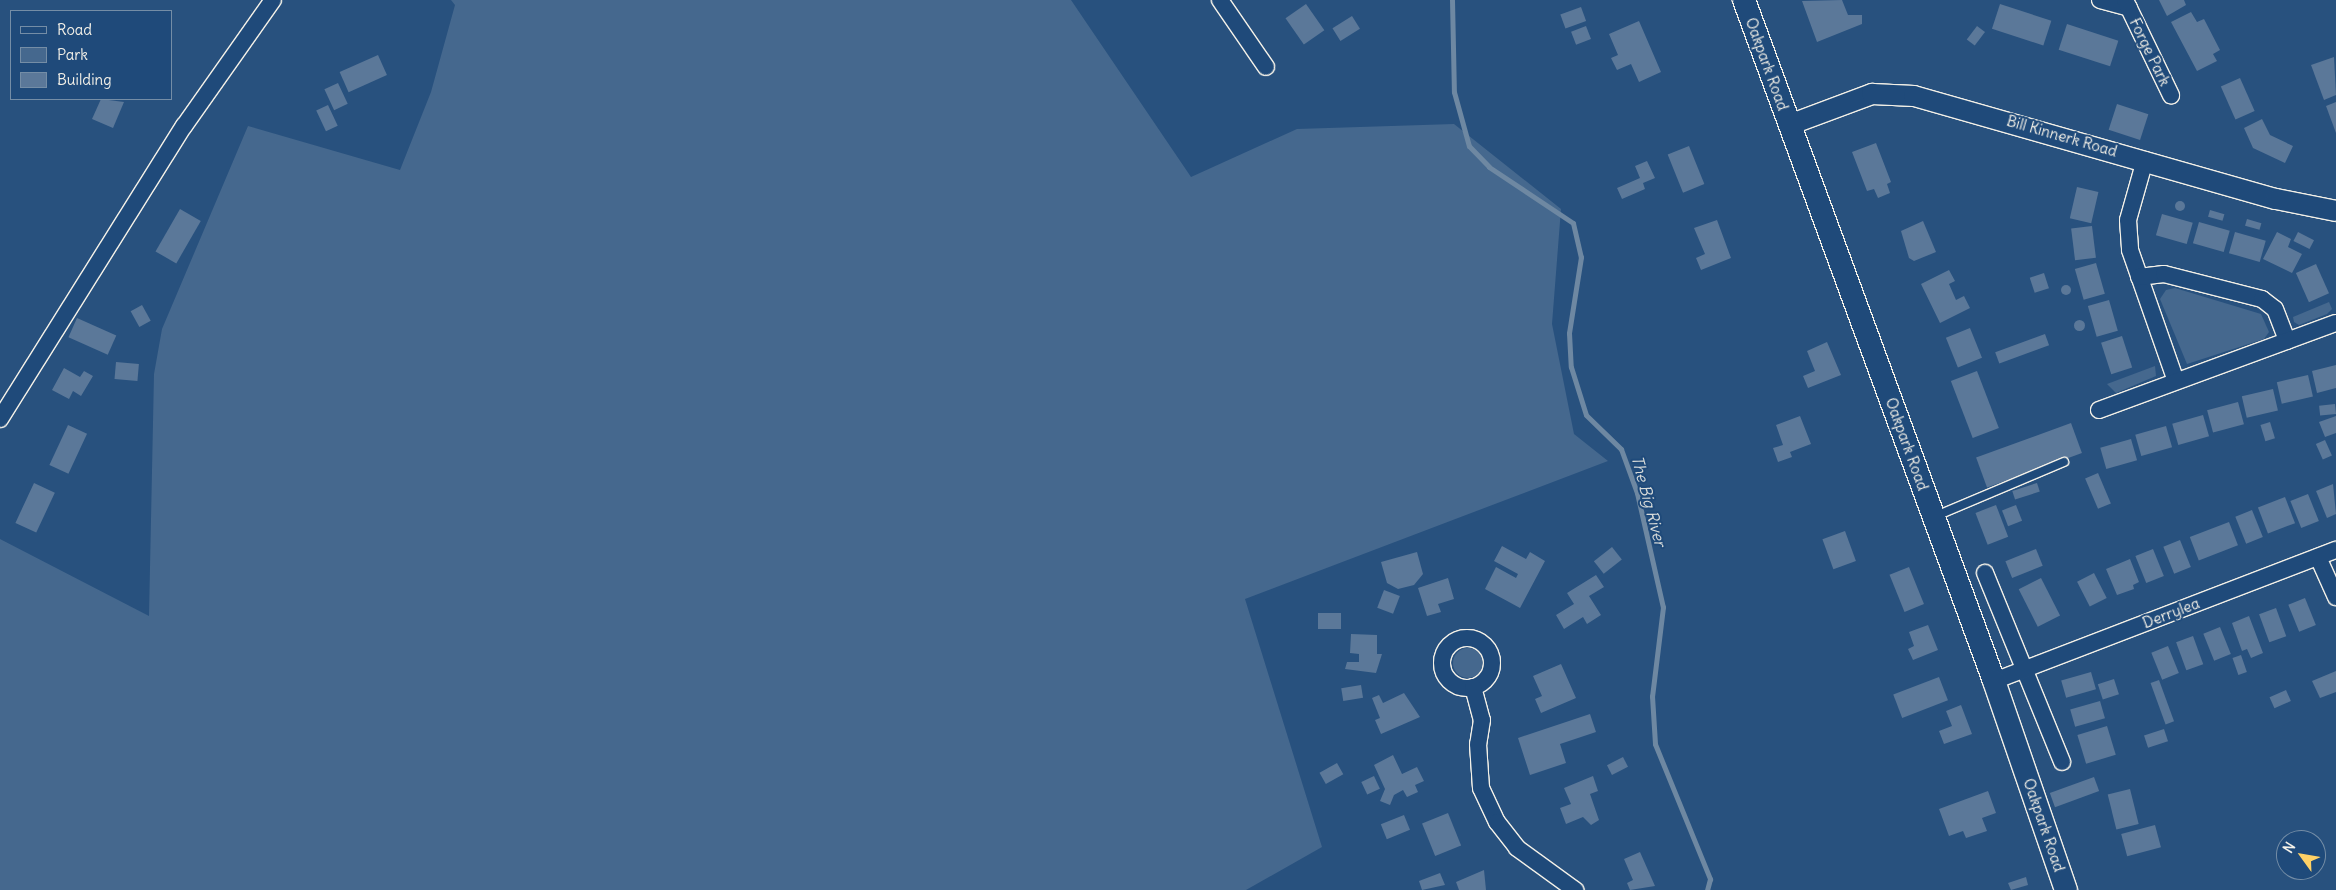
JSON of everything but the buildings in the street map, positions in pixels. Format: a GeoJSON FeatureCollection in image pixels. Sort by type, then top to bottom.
{"type":"FeatureCollection","features":[{"type":"Feature","properties":{"kind":"main road","name":"Oakpark Road"},"geometry":{"type":"LineString","coordinates":[[1744,0],[1994,680],[2066,890]]}},
{"type":"Feature","properties":{"kind":"street"},"geometry":{"type":"LineString","coordinates":[[0,419],[184,126],[273,0]]}},
{"type":"Feature","properties":{"kind":"street"},"geometry":{"type":"LineString","coordinates":[[1220,0],[1266,67]]}},
{"type":"Feature","properties":{"kind":"street","name":"Forge Park"},"geometry":{"type":"LineString","coordinates":[[2100,0],[2127,4],[2171,95]]}},
{"type":"Feature","properties":{"kind":"street","name":"Bill Kinnerk Road"},"geometry":{"type":"LineString","coordinates":[[1789,125],[1844,102],[1885,92],[1972,110],[2276,199],[2336,211]]}},
{"type":"Feature","properties":{"kind":"street"},"geometry":{"type":"LineString","coordinates":[[2145,160],[2128,220],[2130,250],[2176,381]]}},
{"type":"Feature","properties":{"kind":"street"},"geometry":{"type":"LineString","coordinates":[[2139,278],[2164,274],[2262,299],[2275,309],[2287,341]]}},
{"type":"Feature","properties":{"kind":"street"},"geometry":{"type":"LineString","coordinates":[[2099,410],[2336,323]]}},
{"type":"Feature","properties":{"kind":"street","name":"Derrylea"},"geometry":{"type":"LineString","coordinates":[[1994,680],[2336,550]]}},
{"type":"Feature","properties":{"kind":"street"},"geometry":{"type":"LineString","coordinates":[[2318,557],[2336,597]]}},
{"type":"Feature","properties":{"kind":"street"},"geometry":{"type":"LineString","coordinates":[[1985,573],[2062,762]]}},
{"type":"Feature","properties":{"kind":"street"},"geometry":{"type":"LineString","coordinates":[[1473,687],[1482,720],[1478,744],[1481,788],[1497,822],[1517,848],[1575,890]]}},
{"type":"Feature","properties":{"kind":"lane"},"geometry":{"type":"LineString","coordinates":[[1934,517],[2064,462]]}},
{"type":"Feature","properties":{"kind":"green space"},"geometry":{"type":"Polygon","coordinates":[[[451,0],[1071,0],[1191,177],[1297,129],[1454,124],[1561,209],[1552,324],[1574,434],[1608,461],[1245,599],[1322,847],[1246,890],[0,890],[0,539],[149,616],[154,374],[162,329],[248,126],[400,170],[431,92],[455,5],[451,0]]]}},
{"type":"Feature","properties":{"kind":"green space"},"geometry":{"type":"Polygon","coordinates":[[[2175,288],[2261,314],[2269,332],[2264,339],[2187,364],[2160,299],[2166,290],[2175,288]]]}},
{"type":"Feature","properties":{"kind":"green space"},"geometry":{"type":"Polygon","coordinates":[[[2329,302],[2332,309],[2327,314],[2299,325],[2294,322],[2293,317],[2329,302]]]}},
{"type":"Feature","properties":{"kind":"green space"},"geometry":{"type":"Polygon","coordinates":[[[2155,366],[2156,376],[2116,393],[2107,384],[2155,366]]]}},
{"type":"Feature","properties":{"kind":"green space"},"geometry":{"type":"Polygon","coordinates":[[[1468,648],[1479,652],[1483,663],[1479,674],[1468,678],[1457,674],[1453,663],[1457,652],[1468,648]]]}},
{"type":"Feature","properties":{"kind":"waterway","name":"The Big River"},"geometry":{"type":"LineString","coordinates":[[1452,0],[1454,92],[1469,146],[1489,167],[1573,223],[1581,257],[1569,333],[1571,367],[1586,415],[1621,449],[1637,493],[1663,607],[1652,696],[1655,744],[1710,879],[1707,890]]}}]}
